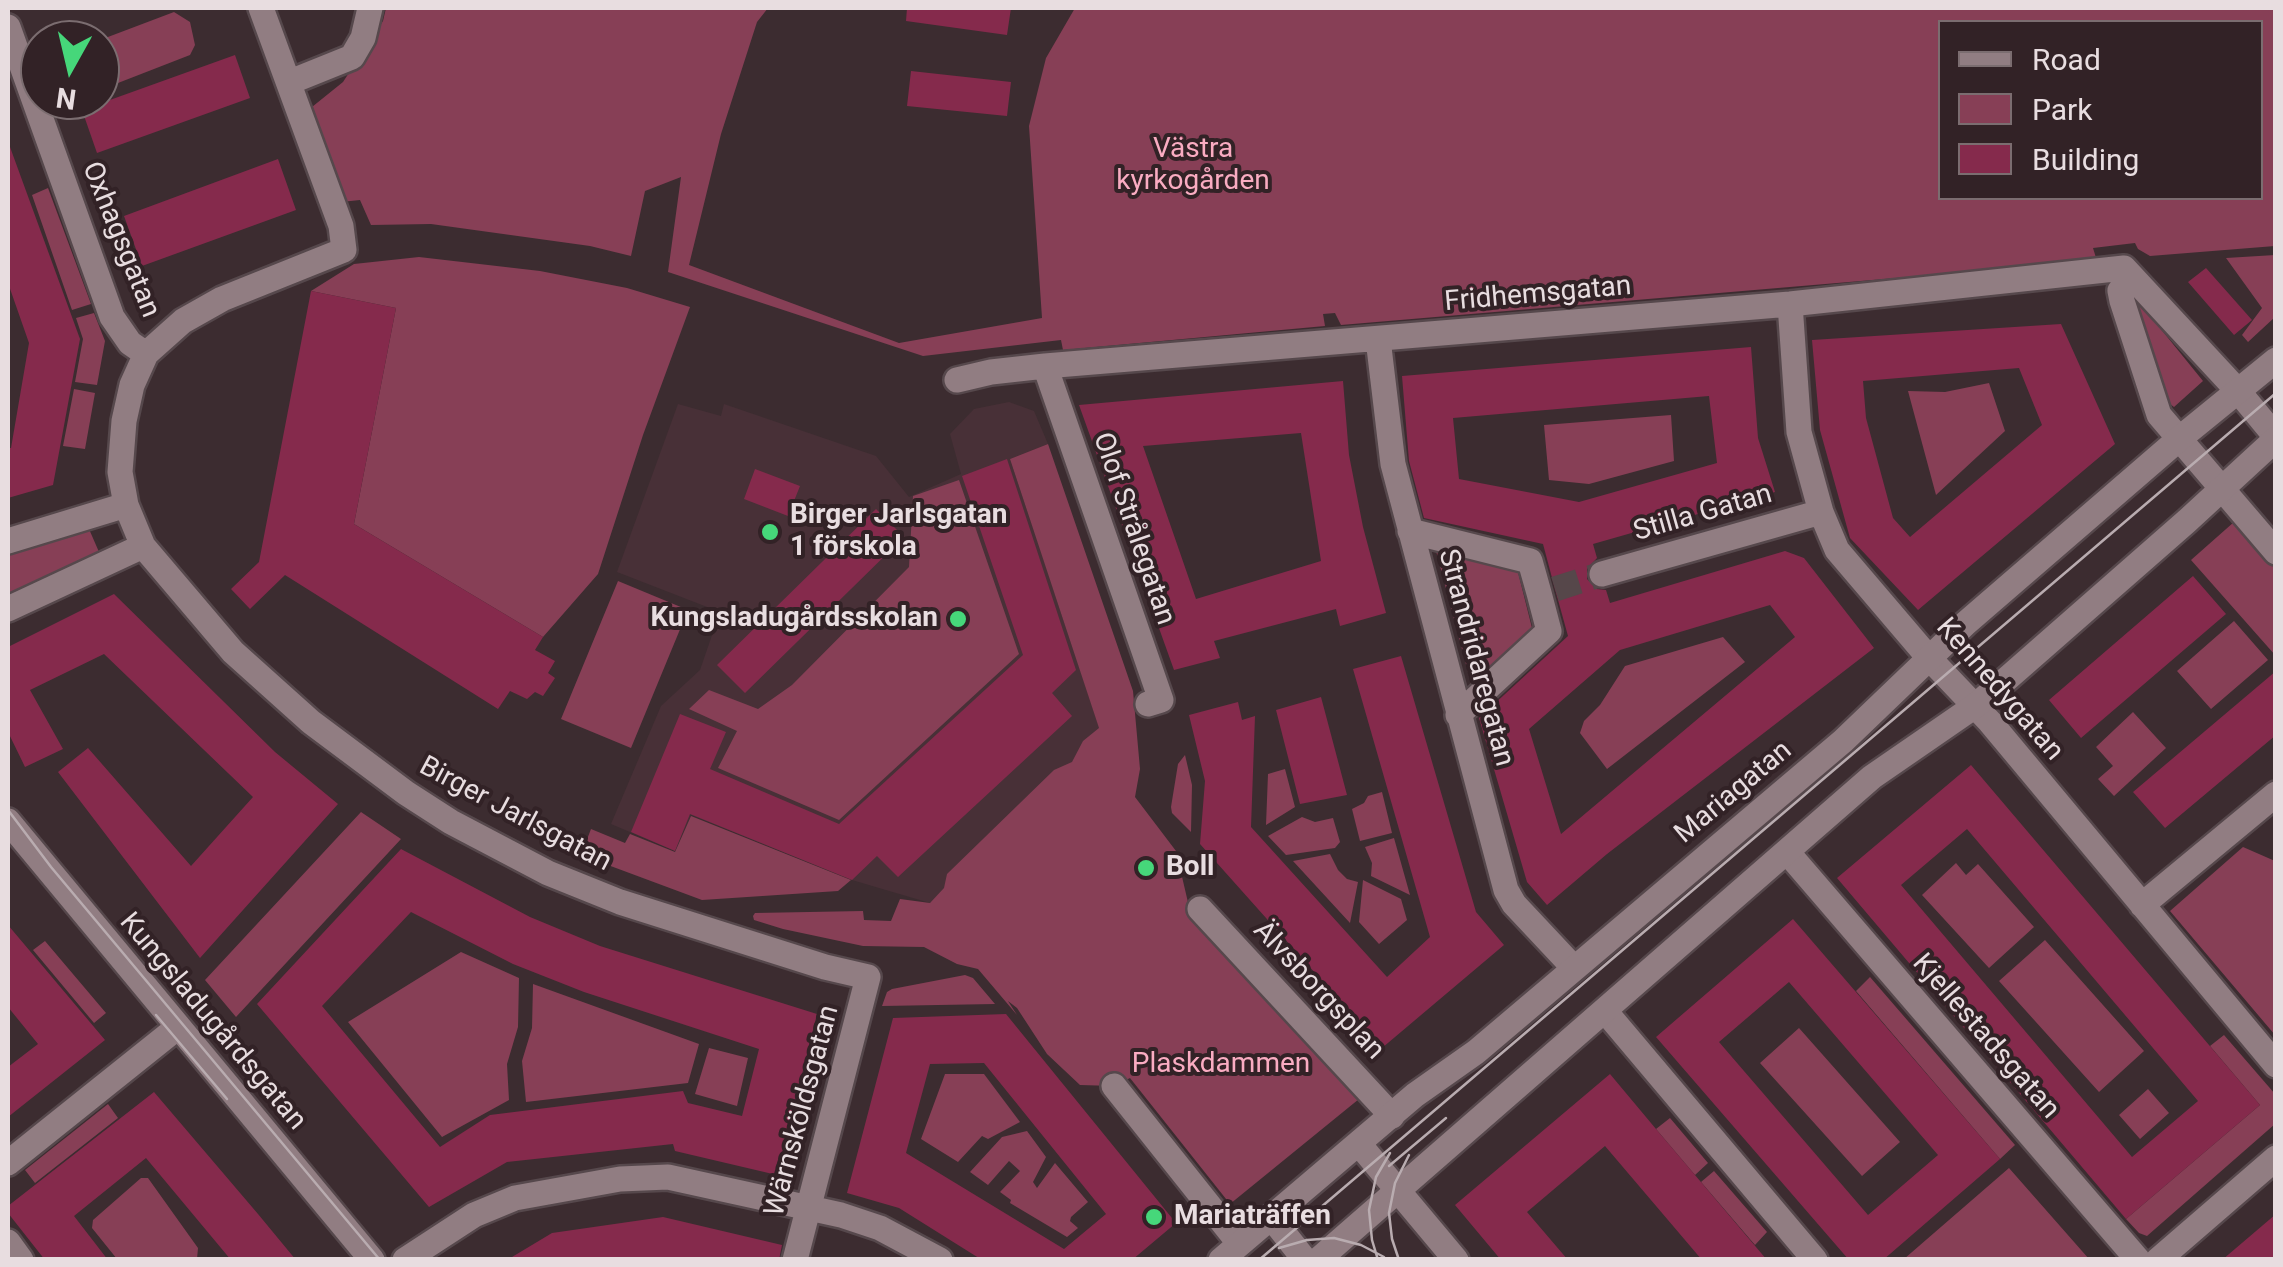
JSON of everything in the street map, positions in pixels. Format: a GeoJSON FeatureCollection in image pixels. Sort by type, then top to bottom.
{"type":"FeatureCollection","features":[{"type":"Feature","properties":{"kind":"street"},"geometry":{"type":"LineString","coordinates":[[146,354],[163,336],[222,299],[344,250],[341,226],[262,8]]}},
{"type":"Feature","properties":{"kind":"street"},"geometry":{"type":"LineString","coordinates":[[290,82],[352,57],[363,38],[370,8]]}},
{"type":"Feature","properties":{"kind":"street","name":"Oxhagsgatan"},"geometry":{"type":"LineString","coordinates":[[8,27],[112,316],[130,343],[146,354]]}},
{"type":"Feature","properties":{"kind":"street"},"geometry":{"type":"LineString","coordinates":[[1318,1260],[1872,777],[1974,706],[2223,489],[2276,438],[2238,391],[2129,274],[2120,291],[2122,301],[2160,415],[2179,439],[2223,489],[2276,552]]}},
{"type":"Feature","properties":{"kind":"street","name":"Fridhemsgatan"},"geometry":{"type":"LineString","coordinates":[[957,380],[1044,366],[2129,274]]}},
{"type":"Feature","properties":{"kind":"street","name":"Kennedygatan"},"geometry":{"type":"LineString","coordinates":[[1790,304],[1799,432],[1821,512],[1837,550],[1974,706],[2276,1065]]}},
{"type":"Feature","properties":{"kind":"street","name":"Strandridaregatan"},"geometry":{"type":"LineString","coordinates":[[1378,339],[1393,464],[1506,890],[1514,904],[1574,968]]}},
{"type":"Feature","properties":{"kind":"street","name":"Birger Jarlsgatan"},"geometry":{"type":"LineString","coordinates":[[146,354],[132,384],[122,434],[120,472],[126,505],[144,546],[233,652],[262,680],[360,760],[451,822],[548,873],[620,902],[868,977]]}},
{"type":"Feature","properties":{"kind":"street","name":"Mariagatan"},"geometry":{"type":"LineString","coordinates":[[1230,1251],[1392,1116],[1476,1052],[1843,740],[1929,658],[2179,439],[2276,360]]}},
{"type":"Feature","properties":{"kind":"street","name":"Olof Strålegatan"},"geometry":{"type":"LineString","coordinates":[[1044,366],[1161,700],[1148,704]]}},
{"type":"Feature","properties":{"kind":"street"},"geometry":{"type":"LineString","coordinates":[[8,540],[126,505]]}},
{"type":"Feature","properties":{"kind":"street","name":"Stilla Gatan"},"geometry":{"type":"LineString","coordinates":[[1602,574],[1821,512]]}},
{"type":"Feature","properties":{"kind":"street"},"geometry":{"type":"LineString","coordinates":[[1410,531],[1530,561],[1547,591],[1549,631],[1458,715]]}},
{"type":"Feature","properties":{"kind":"street"},"geometry":{"type":"LineString","coordinates":[[8,610],[144,546]]}},
{"type":"Feature","properties":{"kind":"street"},"geometry":{"type":"LineString","coordinates":[[2142,905],[2276,794]]}},
{"type":"Feature","properties":{"kind":"street","name":"Kungsladugårdsgatan"},"geometry":{"type":"LineString","coordinates":[[8,821],[372,1260]]}},
{"type":"Feature","properties":{"kind":"street","name":"Kjellestadsgatan"},"geometry":{"type":"LineString","coordinates":[[1788,852],[2138,1260]]}},
{"type":"Feature","properties":{"kind":"street","name":"Älvsborgsplan"},"geometry":{"type":"LineString","coordinates":[[1200,908],[1392,1116]]}},
{"type":"Feature","properties":{"kind":"street","name":"Wärnsköldsgatan"},"geometry":{"type":"LineString","coordinates":[[796,1260],[868,977]]}},
{"type":"Feature","properties":{"kind":"street"},"geometry":{"type":"LineString","coordinates":[[1605,1011],[1815,1260]]}},
{"type":"Feature","properties":{"kind":"street"},"geometry":{"type":"LineString","coordinates":[[8,1163],[178,1027]]}},
{"type":"Feature","properties":{"kind":"street"},"geometry":{"type":"LineString","coordinates":[[1114,1086],[1230,1251]]}},
{"type":"Feature","properties":{"kind":"street"},"geometry":{"type":"LineString","coordinates":[[1359,1144],[1456,1260]]}},
{"type":"Feature","properties":{"kind":"street"},"geometry":{"type":"LineString","coordinates":[[2158,1260],[2276,1158]]}},
{"type":"Feature","properties":{"kind":"street"},"geometry":{"type":"LineString","coordinates":[[405,1260],[474,1215],[516,1198],[668,1176],[808,1207],[880,1228],[940,1260]]}},
{"type":"Feature","properties":{"kind":"street"},"geometry":{"type":"LineString","coordinates":[[1270,1217],[1306,1260]]}},
{"type":"Feature","properties":{"kind":"street"},"geometry":{"type":"LineString","coordinates":[[8,1242],[22,1260]]}},
{"type":"Feature","properties":{"kind":"shaded area","name":"Kungsladugårdsskolan"},"geometry":{"type":"Polygon","coordinates":[[[1009,402],[1034,411],[1048,444],[1010,459],[1106,748],[930,903],[852,880],[691,815],[675,851],[611,824],[661,706],[700,670],[720,612],[617,572],[678,404],[721,416],[724,404],[876,456],[909,497],[961,474],[950,434],[974,409],[1009,402]]]}},
{"type":"Feature","properties":{"kind":"green space","name":"Västra kyrkogården"},"geometry":{"type":"Polygon","coordinates":[[[386,8],[768,8],[757,22],[721,134],[689,265],[899,343],[1042,318],[1029,126],[1046,58],[1075,8],[2275,8],[2275,246],[2150,256],[2135,243],[2093,248],[2097,261],[1341,325],[1335,313],[1323,314],[1325,326],[1063,350],[1061,340],[923,356],[668,272],[681,177],[645,191],[631,256],[590,246],[431,224],[371,225],[360,200],[341,202],[307,111],[343,82],[383,21],[386,8]]]}},
{"type":"Feature","properties":{"kind":"green space"},"geometry":{"type":"Polygon","coordinates":[[[174,12],[190,22],[195,45],[190,55],[120,82],[120,32],[174,12]]]}},
{"type":"Feature","properties":{"kind":"green space"},"geometry":{"type":"Polygon","coordinates":[[[48,188],[91,304],[72,310],[32,195],[48,188]]]}},
{"type":"Feature","properties":{"kind":"green space"},"geometry":{"type":"Polygon","coordinates":[[[2275,255],[2275,317],[2248,342],[2242,335],[2262,308],[2226,258],[2275,255]]]}},
{"type":"Feature","properties":{"kind":"green space"},"geometry":{"type":"Polygon","coordinates":[[[419,257],[540,271],[627,288],[690,307],[598,574],[543,637],[354,524],[396,308],[311,291],[354,264],[419,257]]]}},
{"type":"Feature","properties":{"kind":"green space"},"geometry":{"type":"Polygon","coordinates":[[[2137,304],[2203,381],[2174,407],[2132,316],[2137,304]]]}},
{"type":"Feature","properties":{"kind":"green space"},"geometry":{"type":"Polygon","coordinates":[[[94,313],[105,341],[97,385],[75,382],[83,339],[76,318],[94,313]]]}},
{"type":"Feature","properties":{"kind":"green space"},"geometry":{"type":"Polygon","coordinates":[[[1989,383],[2005,431],[1936,495],[1908,391],[1945,392],[1989,383]]]}},
{"type":"Feature","properties":{"kind":"green space"},"geometry":{"type":"Polygon","coordinates":[[[74,389],[95,393],[85,449],[63,446],[74,389]]]}},
{"type":"Feature","properties":{"kind":"green space"},"geometry":{"type":"Polygon","coordinates":[[[1671,415],[1674,461],[1589,484],[1549,480],[1544,425],[1671,415]]]}},
{"type":"Feature","properties":{"kind":"green space","name":"Plaskdammen"},"geometry":{"type":"Polygon","coordinates":[[[1048,444],[1133,691],[1140,769],[1135,797],[1176,851],[1190,911],[1359,1099],[1230,1204],[1130,1078],[1114,1086],[1080,1085],[1047,1054],[1017,1008],[1008,1001],[1017,1015],[978,969],[957,964],[924,947],[863,946],[783,929],[754,920],[753,916],[863,911],[864,920],[891,921],[900,899],[930,903],[944,888],[947,874],[1054,770],[1072,762],[1083,741],[1099,728],[1010,459],[1048,444]]]}},
{"type":"Feature","properties":{"kind":"green space"},"geometry":{"type":"Polygon","coordinates":[[[959,480],[1019,654],[839,820],[718,768],[737,731],[689,709],[709,690],[758,709],[792,685],[909,567],[913,496],[959,480]]]}},
{"type":"Feature","properties":{"kind":"green space"},"geometry":{"type":"Polygon","coordinates":[[[2234,522],[2275,567],[2275,655],[2191,560],[2234,522]]]}},
{"type":"Feature","properties":{"kind":"green space"},"geometry":{"type":"Polygon","coordinates":[[[89,529],[99,552],[8,595],[8,554],[89,529]]]}},
{"type":"Feature","properties":{"kind":"green space"},"geometry":{"type":"Polygon","coordinates":[[[1435,547],[1517,568],[1532,628],[1472,687],[1435,547]]]}},
{"type":"Feature","properties":{"kind":"green space"},"geometry":{"type":"Polygon","coordinates":[[[618,581],[688,610],[631,748],[561,719],[618,581]]]}},
{"type":"Feature","properties":{"kind":"green space"},"geometry":{"type":"Polygon","coordinates":[[[2234,621],[2268,660],[2211,709],[2177,671],[2234,621]]]}},
{"type":"Feature","properties":{"kind":"green space"},"geometry":{"type":"Polygon","coordinates":[[[1723,637],[1745,662],[1607,769],[1580,733],[1584,721],[1600,705],[1625,666],[1723,637]]]}},
{"type":"Feature","properties":{"kind":"green space"},"geometry":{"type":"Polygon","coordinates":[[[2133,712],[2166,748],[2114,796],[2098,779],[2113,766],[2096,747],[2133,712]]]}},
{"type":"Feature","properties":{"kind":"green space"},"geometry":{"type":"Polygon","coordinates":[[[1185,755],[1192,785],[1191,832],[1171,807],[1178,764],[1185,755]]]}},
{"type":"Feature","properties":{"kind":"green space"},"geometry":{"type":"Polygon","coordinates":[[[1285,769],[1295,807],[1266,825],[1268,774],[1285,769]]]}},
{"type":"Feature","properties":{"kind":"green space"},"geometry":{"type":"Polygon","coordinates":[[[1382,792],[1392,833],[1360,841],[1352,809],[1368,796],[1382,792]]]}},
{"type":"Feature","properties":{"kind":"green space"},"geometry":{"type":"Polygon","coordinates":[[[361,812],[401,839],[236,1017],[205,980],[361,812]]]}},
{"type":"Feature","properties":{"kind":"green space"},"geometry":{"type":"Polygon","coordinates":[[[691,816],[851,880],[838,891],[702,900],[581,855],[591,829],[625,843],[630,834],[675,852],[691,816]]]}},
{"type":"Feature","properties":{"kind":"green space"},"geometry":{"type":"Polygon","coordinates":[[[1302,817],[1315,822],[1333,818],[1340,842],[1335,848],[1286,855],[1268,836],[1302,817]]]}},
{"type":"Feature","properties":{"kind":"green space"},"geometry":{"type":"Polygon","coordinates":[[[1394,838],[1410,895],[1371,876],[1372,863],[1365,847],[1394,838]]]}},
{"type":"Feature","properties":{"kind":"green space"},"geometry":{"type":"Polygon","coordinates":[[[2243,847],[2275,861],[2275,1035],[2170,911],[2243,847]]]}},
{"type":"Feature","properties":{"kind":"green space"},"geometry":{"type":"Polygon","coordinates":[[[1330,854],[1347,879],[1358,882],[1350,923],[1293,861],[1330,854]]]}},
{"type":"Feature","properties":{"kind":"green space"},"geometry":{"type":"Polygon","coordinates":[[[1956,863],[1966,875],[1978,864],[2034,927],[1989,968],[1922,895],[1956,863]]]}},
{"type":"Feature","properties":{"kind":"green space"},"geometry":{"type":"Polygon","coordinates":[[[1363,880],[1401,899],[1407,920],[1379,944],[1359,922],[1363,880]]]}},
{"type":"Feature","properties":{"kind":"green space"},"geometry":{"type":"Polygon","coordinates":[[[2045,940],[2144,1051],[2099,1092],[1999,981],[2045,940]]]}},
{"type":"Feature","properties":{"kind":"green space"},"geometry":{"type":"Polygon","coordinates":[[[45,941],[106,1013],[94,1023],[33,950],[45,941]]]}},
{"type":"Feature","properties":{"kind":"green space"},"geometry":{"type":"Polygon","coordinates":[[[461,952],[519,978],[518,1027],[507,1064],[509,1100],[442,1137],[348,1022],[461,952]]]}},
{"type":"Feature","properties":{"kind":"green space"},"geometry":{"type":"Polygon","coordinates":[[[965,975],[973,978],[995,1004],[882,1006],[892,989],[965,975]]]}},
{"type":"Feature","properties":{"kind":"green space"},"geometry":{"type":"Polygon","coordinates":[[[1870,977],[2015,1145],[2000,1159],[1856,991],[1870,977]]]}},
{"type":"Feature","properties":{"kind":"green space"},"geometry":{"type":"Polygon","coordinates":[[[533,984],[699,1044],[688,1083],[526,1102],[522,1061],[532,1028],[533,984]]]}},
{"type":"Feature","properties":{"kind":"green space"},"geometry":{"type":"Polygon","coordinates":[[[1799,1028],[1900,1142],[1862,1176],[1760,1063],[1799,1028]]]}},
{"type":"Feature","properties":{"kind":"green space"},"geometry":{"type":"Polygon","coordinates":[[[2224,1035],[2275,1094],[2275,1124],[2147,1236],[2139,1233],[2126,1219],[2260,1105],[2210,1046],[2224,1035]]]}},
{"type":"Feature","properties":{"kind":"green space"},"geometry":{"type":"Polygon","coordinates":[[[709,1048],[748,1058],[737,1106],[695,1094],[709,1048]]]}},
{"type":"Feature","properties":{"kind":"green space"},"geometry":{"type":"Polygon","coordinates":[[[945,1074],[984,1074],[1020,1122],[988,1139],[982,1136],[958,1162],[921,1139],[945,1074]]]}},
{"type":"Feature","properties":{"kind":"green space"},"geometry":{"type":"Polygon","coordinates":[[[2148,1089],[2169,1113],[2140,1139],[2119,1115],[2148,1089]]]}},
{"type":"Feature","properties":{"kind":"green space"},"geometry":{"type":"Polygon","coordinates":[[[108,1104],[118,1118],[35,1183],[25,1170],[108,1104]]]}},
{"type":"Feature","properties":{"kind":"green space"},"geometry":{"type":"Polygon","coordinates":[[[1670,1118],[1708,1163],[1695,1175],[1656,1129],[1670,1118]]]}},
{"type":"Feature","properties":{"kind":"green space"},"geometry":{"type":"Polygon","coordinates":[[[1027,1131],[1046,1157],[1033,1182],[1037,1188],[1055,1163],[1088,1202],[1071,1217],[1078,1228],[1067,1237],[1010,1203],[1000,1192],[1020,1171],[1009,1161],[988,1185],[970,1172],[1002,1137],[1027,1131]]]}},
{"type":"Feature","properties":{"kind":"green space"},"geometry":{"type":"Polygon","coordinates":[[[2009,1168],[2089,1259],[1904,1259],[2009,1168]]]}},
{"type":"Feature","properties":{"kind":"green space"},"geometry":{"type":"Polygon","coordinates":[[[1714,1171],[1767,1232],[1755,1245],[1701,1182],[1714,1171]]]}},
{"type":"Feature","properties":{"kind":"green space"},"geometry":{"type":"Polygon","coordinates":[[[141,1178],[148,1178],[198,1248],[197,1259],[117,1259],[92,1228],[93,1220],[141,1178]]]}},
{"type":"Feature","properties":{"kind":"building"},"geometry":{"type":"Polygon","coordinates":[[[907,8],[1011,8],[1007,35],[906,21],[907,8]]]}},
{"type":"Feature","properties":{"kind":"building"},"geometry":{"type":"Polygon","coordinates":[[[235,55],[250,98],[97,153],[85,120],[120,120],[120,96],[235,55]]]}},
{"type":"Feature","properties":{"kind":"building"},"geometry":{"type":"Polygon","coordinates":[[[911,71],[1011,82],[1007,116],[907,106],[911,71]]]}},
{"type":"Feature","properties":{"kind":"building"},"geometry":{"type":"Polygon","coordinates":[[[8,147],[80,339],[53,485],[8,498],[8,448],[29,343],[8,283],[8,147]]]}},
{"type":"Feature","properties":{"kind":"building"},"geometry":{"type":"Polygon","coordinates":[[[278,159],[296,210],[142,266],[124,216],[278,159]]]}},
{"type":"Feature","properties":{"kind":"building"},"geometry":{"type":"Polygon","coordinates":[[[2206,268],[2252,320],[2234,335],[2188,282],[2206,268]]]}},
{"type":"Feature","properties":{"kind":"building"},"geometry":{"type":"Polygon","coordinates":[[[311,291],[396,308],[354,524],[543,637],[535,650],[555,661],[548,673],[555,678],[543,696],[535,692],[527,699],[510,691],[498,709],[285,575],[250,609],[231,589],[259,562],[311,291]]]}},
{"type":"Feature","properties":{"kind":"building"},"geometry":{"type":"Polygon","coordinates":[[[2061,324],[2115,444],[1918,610],[1850,538],[1820,430],[1812,340],[2061,324]],[[2019,368],[1863,381],[1866,418],[1893,518],[1910,537],[2042,425],[2019,368]]]}},
{"type":"Feature","properties":{"kind":"building"},"geometry":{"type":"Polygon","coordinates":[[[1751,347],[1758,438],[1775,492],[1593,544],[1597,558],[1587,569],[1587,579],[1597,589],[1606,590],[1610,603],[1785,551],[1804,558],[1874,648],[1607,854],[1547,905],[1527,882],[1479,718],[1568,636],[1543,544],[1424,518],[1409,461],[1402,376],[1751,347]],[[1709,396],[1453,418],[1459,479],[1579,502],[1717,463],[1709,396]],[[1770,605],[1620,650],[1529,729],[1561,834],[1795,637],[1770,605]]]}},
{"type":"Feature","properties":{"kind":"building"},"geometry":{"type":"Polygon","coordinates":[[[1343,381],[1349,455],[1386,613],[1340,626],[1336,609],[1214,641],[1220,658],[1174,670],[1079,405],[1343,381]],[[1301,433],[1143,446],[1196,599],[1321,561],[1301,433]]]}},
{"type":"Feature","properties":{"kind":"building"},"geometry":{"type":"Polygon","coordinates":[[[1007,459],[1076,670],[1052,693],[1072,716],[898,877],[877,856],[852,880],[690,814],[675,851],[631,832],[680,714],[726,732],[710,769],[839,824],[1023,655],[962,476],[1007,459]]]}},
{"type":"Feature","properties":{"kind":"building"},"geometry":{"type":"Polygon","coordinates":[[[755,469],[800,486],[788,516],[744,499],[755,469]]]}},
{"type":"Feature","properties":{"kind":"building"},"geometry":{"type":"Polygon","coordinates":[[[876,509],[904,537],[745,693],[717,665],[876,509]]]}},
{"type":"Feature","properties":{"kind":"building"},"geometry":{"type":"Polygon","coordinates":[[[2193,576],[2226,614],[2081,738],[2049,700],[2193,576]]]}},
{"type":"Feature","properties":{"kind":"building"},"geometry":{"type":"Polygon","coordinates":[[[114,594],[275,752],[338,804],[200,958],[58,772],[88,748],[191,866],[253,797],[104,654],[30,690],[63,749],[25,767],[8,732],[8,647],[114,594]]]}},
{"type":"Feature","properties":{"kind":"building"},"geometry":{"type":"Polygon","coordinates":[[[1401,656],[1476,912],[1504,945],[1382,1048],[1200,844],[1205,781],[1189,715],[1238,702],[1242,720],[1255,716],[1251,827],[1387,977],[1430,937],[1353,669],[1401,656]]]}},
{"type":"Feature","properties":{"kind":"building"},"geometry":{"type":"Polygon","coordinates":[[[2276,671],[2276,735],[2165,828],[2133,792],[2276,671]]]}},
{"type":"Feature","properties":{"kind":"building"},"geometry":{"type":"Polygon","coordinates":[[[1321,697],[1347,795],[1300,804],[1276,710],[1321,697]]]}},
{"type":"Feature","properties":{"kind":"building"},"geometry":{"type":"Polygon","coordinates":[[[1971,765],[2260,1105],[2126,1219],[1837,878],[1971,765]],[[1967,829],[1901,885],[2132,1157],[2198,1101],[1967,829]]]}},
{"type":"Feature","properties":{"kind":"building"},"geometry":{"type":"Polygon","coordinates":[[[401,849],[530,917],[600,946],[817,1014],[777,1175],[675,1151],[673,1144],[507,1162],[429,1207],[257,1004],[401,849]],[[411,912],[322,1006],[440,1147],[490,1115],[683,1091],[688,1103],[742,1116],[759,1049],[584,992],[513,964],[411,912]]]}},
{"type":"Feature","properties":{"kind":"building"},"geometry":{"type":"Polygon","coordinates":[[[1793,919],[2000,1159],[1883,1260],[1849,1260],[1656,1037],[1793,919]],[[1789,982],[1719,1042],[1868,1215],[1938,1155],[1789,982]]]}},
{"type":"Feature","properties":{"kind":"building"},"geometry":{"type":"Polygon","coordinates":[[[8,925],[105,1040],[8,1117],[8,1067],[38,1044],[8,1007],[8,925]]]}},
{"type":"Feature","properties":{"kind":"building"},"geometry":{"type":"Polygon","coordinates":[[[1006,1014],[1176,1223],[1132,1260],[982,1260],[899,1208],[847,1193],[893,1018],[1006,1014]],[[984,1063],[930,1064],[906,1153],[1064,1249],[1106,1214],[984,1063]]]}},
{"type":"Feature","properties":{"kind":"building"},"geometry":{"type":"Polygon","coordinates":[[[1610,1074],[1767,1260],[1702,1260],[1605,1146],[1527,1212],[1568,1260],[1501,1260],[1455,1205],[1610,1074]]]}},
{"type":"Feature","properties":{"kind":"building"},"geometry":{"type":"Polygon","coordinates":[[[154,1092],[296,1260],[231,1260],[146,1158],[74,1216],[108,1260],[45,1260],[8,1213],[8,1206],[154,1092]]]}},
{"type":"Feature","properties":{"kind":"building"},"geometry":{"type":"Polygon","coordinates":[[[2276,1214],[2276,1260],[2222,1260],[2276,1214]]]}},
{"type":"Feature","properties":{"kind":"building"},"geometry":{"type":"Polygon","coordinates":[[[663,1217],[782,1245],[779,1260],[507,1260],[552,1233],[663,1217]]]}},
{"type":"Feature","properties":{"kind":"tunnel"},"geometry":{"type":"LineString","coordinates":[[1555,589],[1602,574]]}},
{"type":"Feature","properties":{"kind":"tram line"},"geometry":{"type":"LineString","coordinates":[[1259,1260],[2276,393]]}},
{"type":"Feature","properties":{"kind":"tram line"},"geometry":{"type":"LineString","coordinates":[[8,810],[51,867],[380,1260]]}},
{"type":"Feature","properties":{"kind":"tram line"},"geometry":{"type":"LineString","coordinates":[[156,1015],[227,1099]]}},
{"type":"Feature","properties":{"kind":"tram line"},"geometry":{"type":"LineString","coordinates":[[1389,1166],[1446,1118]]}},
{"type":"Feature","properties":{"kind":"tram line"},"geometry":{"type":"LineString","coordinates":[[1378,1260],[1369,1210],[1376,1177],[1390,1153]]}},
{"type":"Feature","properties":{"kind":"tram line"},"geometry":{"type":"LineString","coordinates":[[1399,1260],[1389,1213],[1395,1183],[1409,1155]]}},
{"type":"Feature","properties":{"kind":"tram line"},"geometry":{"type":"LineString","coordinates":[[1279,1248],[1334,1238],[1361,1245],[1384,1257]]}},
{"type":"Feature","properties":{"kind":"tram line"},"geometry":{"type":"LineString","coordinates":[[1303,1260],[1340,1260]]}},
{"type":"Feature","properties":{"kind":"place","name":"Birger Jarlsgatan 1 förskola"},"geometry":{"type":"Point","coordinates":[770,532]}},
{"type":"Feature","properties":{"kind":"place","name":"Kungsladugårdsskolan"},"geometry":{"type":"Point","coordinates":[958,619]}},
{"type":"Feature","properties":{"kind":"place","name":"Boll"},"geometry":{"type":"Point","coordinates":[1146,868]}},
{"type":"Feature","properties":{"kind":"place","name":"Mariaträffen"},"geometry":{"type":"Point","coordinates":[1154,1217]}}]}
